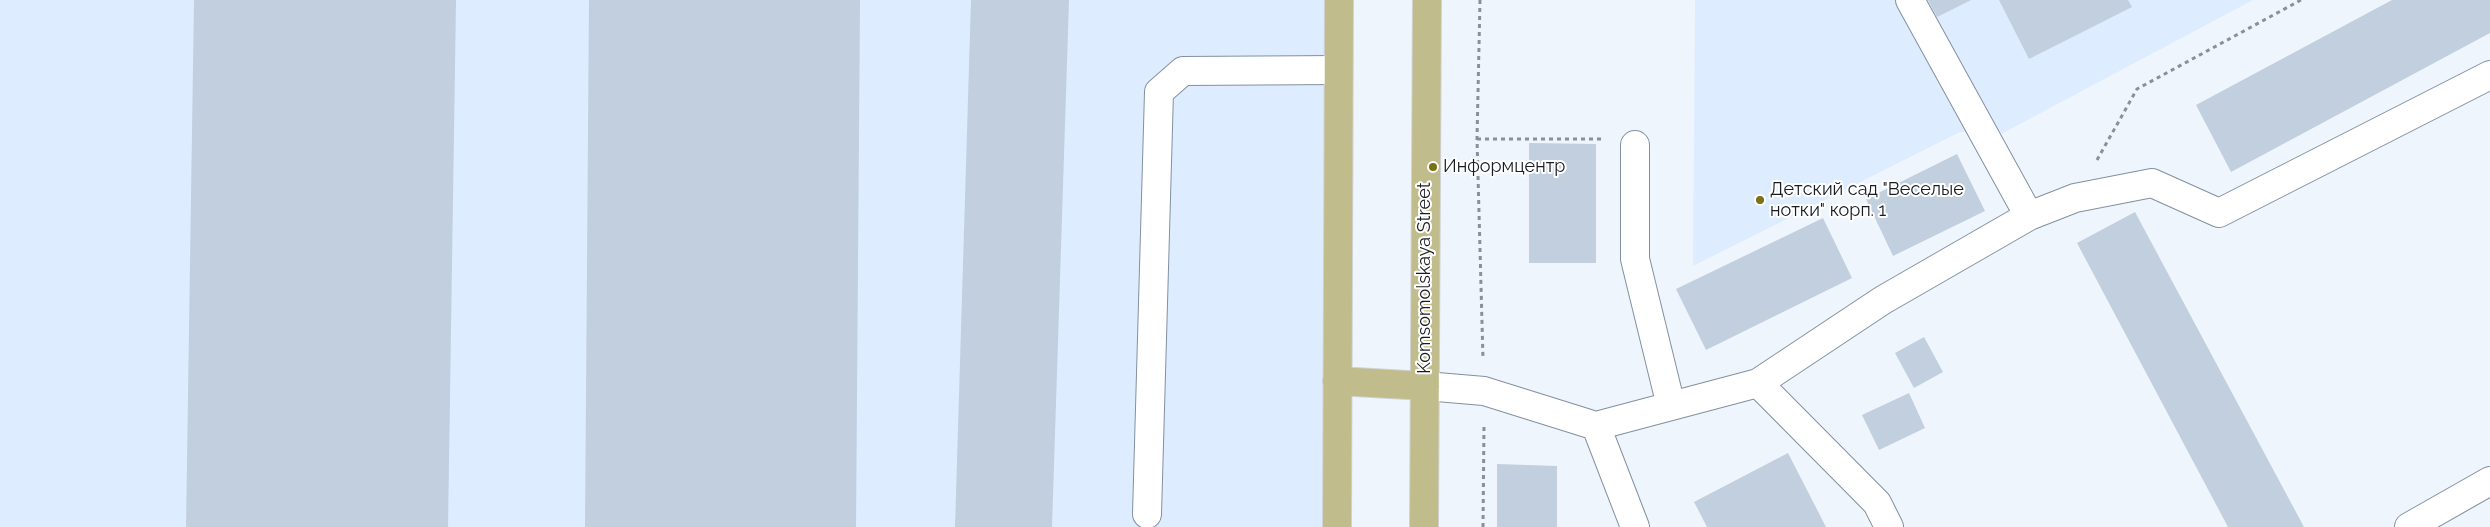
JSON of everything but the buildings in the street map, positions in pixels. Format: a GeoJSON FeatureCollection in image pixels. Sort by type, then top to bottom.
{"type":"FeatureCollection","features":[{"type":"Feature","properties":{"kind":"main road"},"geometry":{"type":"LineString","coordinates":[[1338,527],[1339,0]]}},
{"type":"Feature","properties":{"kind":"main road","name":"Komsomolskaya Street"},"geometry":{"type":"LineString","coordinates":[[1424,527],[1427,0]]}},
{"type":"Feature","properties":{"kind":"main road"},"geometry":{"type":"LineString","coordinates":[[1337,381],[1425,386]]}},
{"type":"Feature","properties":{"kind":"lane"},"geometry":{"type":"LineString","coordinates":[[1910,0],[2029,216]]}},
{"type":"Feature","properties":{"kind":"lane"},"geometry":{"type":"LineString","coordinates":[[1147,514],[1159,92],[1183,71],[1338,70]]}},
{"type":"Feature","properties":{"kind":"lane"},"geometry":{"type":"LineString","coordinates":[[1425,386],[1484,391],[1596,426],[1758,383],[1883,300],[2029,216],[2075,198],[2152,183],[2218,213],[2490,75]]}},
{"type":"Feature","properties":{"kind":"lane"},"geometry":{"type":"LineString","coordinates":[[1635,146],[1634,259],[1671,406]]}},
{"type":"Feature","properties":{"kind":"lane"},"geometry":{"type":"LineString","coordinates":[[1758,383],[1877,503],[1889,527]]}},
{"type":"Feature","properties":{"kind":"lane"},"geometry":{"type":"LineString","coordinates":[[1596,426],[1635,527]]}},
{"type":"Feature","properties":{"kind":"lane"},"geometry":{"type":"LineString","coordinates":[[2409,527],[2490,481]]}},
{"type":"Feature","properties":{"kind":"path"},"geometry":{"type":"LineString","coordinates":[[1480,0],[1478,139],[1484,391],[1483,527]]}},
{"type":"Feature","properties":{"kind":"path"},"geometry":{"type":"LineString","coordinates":[[2075,198],[2137,89],[2301,0]]}},
{"type":"Feature","properties":{"kind":"path"},"geometry":{"type":"LineString","coordinates":[[1478,139],[1629,139],[1634,140],[1635,146]]}},
{"type":"Feature","properties":{"kind":"shaded area"},"geometry":{"type":"Polygon","coordinates":[[[0,0],[1335,0],[1331,527],[0,527],[0,0]]]}},
{"type":"Feature","properties":{"kind":"shaded area","name":"Детский сад \"Веселые нотки\" корп. 1"},"geometry":{"type":"Polygon","coordinates":[[[1695,0],[2253,0],[2003,133],[1960,132],[1693,266],[1695,0]]]}},
{"type":"Feature","properties":{"kind":"place","name":"Информцентр"},"geometry":{"type":"Point","coordinates":[1433,167]}},
{"type":"Feature","properties":{"kind":"place","name":"Детский сад \"Веселые нотки\" корп. 1"},"geometry":{"type":"Point","coordinates":[1760,200]}}]}
